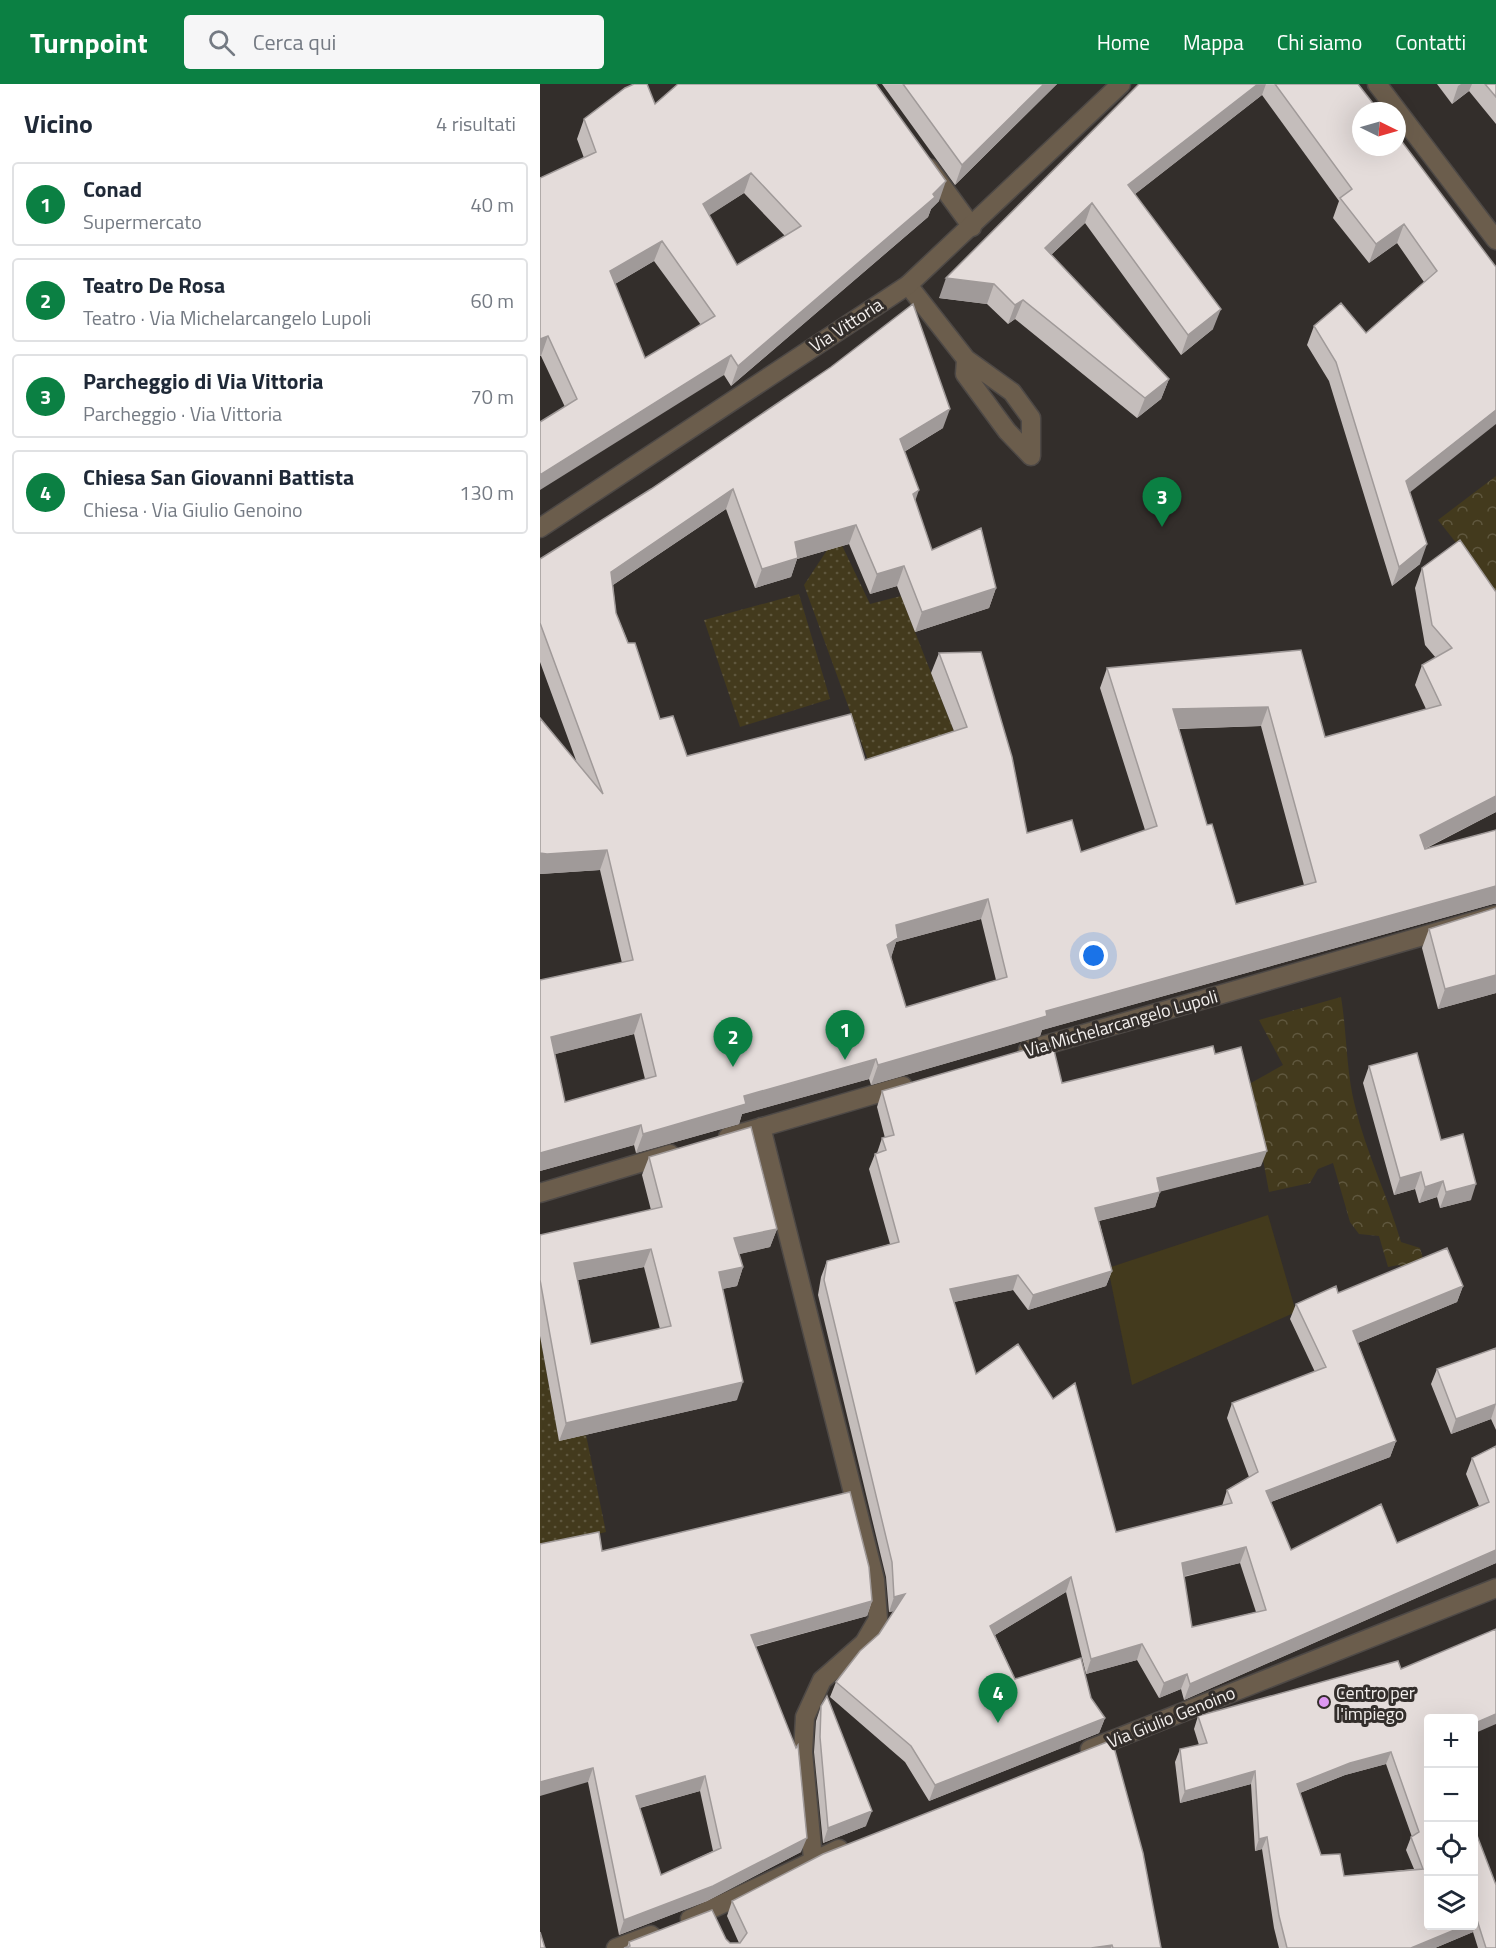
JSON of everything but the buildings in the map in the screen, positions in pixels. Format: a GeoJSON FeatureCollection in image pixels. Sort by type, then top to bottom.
{"type":"FeatureCollection","features":[{"type":"Feature","properties":{"kind":"street","name":"Via Vittoria"},"geometry":{"type":"LineString","coordinates":[[540,528],[908,285],[1121,84]]}},
{"type":"Feature","properties":{"kind":"street"},"geometry":{"type":"LineString","coordinates":[[1377,84],[1496,240]]}},
{"type":"Feature","properties":{"kind":"street"},"geometry":{"type":"LineString","coordinates":[[916,151],[972,227]]}},
{"type":"Feature","properties":{"kind":"street"},"geometry":{"type":"LineString","coordinates":[[908,285],[966,359],[1012,392],[1031,418],[1031,456],[1007,432],[965,374],[966,359]]}},
{"type":"Feature","properties":{"kind":"street","name":"Via Michelarcangelo Lupoli"},"geometry":{"type":"LineString","coordinates":[[1014,1054],[1496,915]]}},
{"type":"Feature","properties":{"kind":"street"},"geometry":{"type":"LineString","coordinates":[[706,1143],[922,1081]]}},
{"type":"Feature","properties":{"kind":"street"},"geometry":{"type":"LineString","coordinates":[[761,1127],[875,1580],[878,1619],[864,1642],[822,1680],[805,1717],[803,1752],[813,1859]]}},
{"type":"Feature","properties":{"kind":"street"},"geometry":{"type":"LineString","coordinates":[[540,1193],[684,1150]]}},
{"type":"Feature","properties":{"kind":"street","name":"Via Giulio Genoino"},"geometry":{"type":"LineString","coordinates":[[1077,1754],[1496,1588]]}},
{"type":"Feature","properties":{"kind":"street"},"geometry":{"type":"LineString","coordinates":[[616,1948],[712,1911],[813,1859],[857,1842]]}},
{"type":"Feature","properties":{"kind":"street"},"geometry":{"type":"LineString","coordinates":[[712,1911],[721,1929]]}},
{"type":"Feature","properties":{"kind":"green space"},"geometry":{"type":"Polygon","coordinates":[[[1496,476],[1496,593],[1438,520],[1496,476]]]}},
{"type":"Feature","properties":{"kind":"green space"},"geometry":{"type":"Polygon","coordinates":[[[837,535],[870,604],[901,596],[960,747],[873,774],[804,585],[837,535]]]}},
{"type":"Feature","properties":{"kind":"green space"},"geometry":{"type":"Polygon","coordinates":[[[799,594],[830,699],[740,727],[704,620],[799,594]]]}},
{"type":"Feature","properties":{"kind":"green space"},"geometry":{"type":"Polygon","coordinates":[[[1341,997],[1355,1106],[1401,1242],[1420,1248],[1424,1262],[1413,1272],[1399,1265],[1388,1267],[1379,1236],[1359,1234],[1350,1222],[1333,1163],[1318,1169],[1310,1183],[1269,1192],[1249,1084],[1283,1065],[1259,1020],[1341,997]]]}},
{"type":"Feature","properties":{"kind":"green space"},"geometry":{"type":"Polygon","coordinates":[[[1268,1215],[1296,1312],[1132,1385],[1108,1268],[1268,1215]]]}},
{"type":"Feature","properties":{"kind":"green space"},"geometry":{"type":"Polygon","coordinates":[[[540,1336],[559,1440],[586,1435],[606,1532],[540,1548],[540,1336]]]}},
{"type":"Feature","properties":{"kind":"place","name":"Parcheggio di Via Vittoria"},"geometry":{"type":"Point","coordinates":[1162,527]}},
{"type":"Feature","properties":{"kind":"place","name":"Conad"},"geometry":{"type":"Point","coordinates":[845,1060]}},
{"type":"Feature","properties":{"kind":"place","name":"Teatro De Rosa"},"geometry":{"type":"Point","coordinates":[733,1067]}},
{"type":"Feature","properties":{"kind":"place","name":"Centro per l'impiego"},"geometry":{"type":"Point","coordinates":[1324,1702]}},
{"type":"Feature","properties":{"kind":"place","name":"Chiesa San Giovanni Battista"},"geometry":{"type":"Point","coordinates":[998,1723]}}]}
